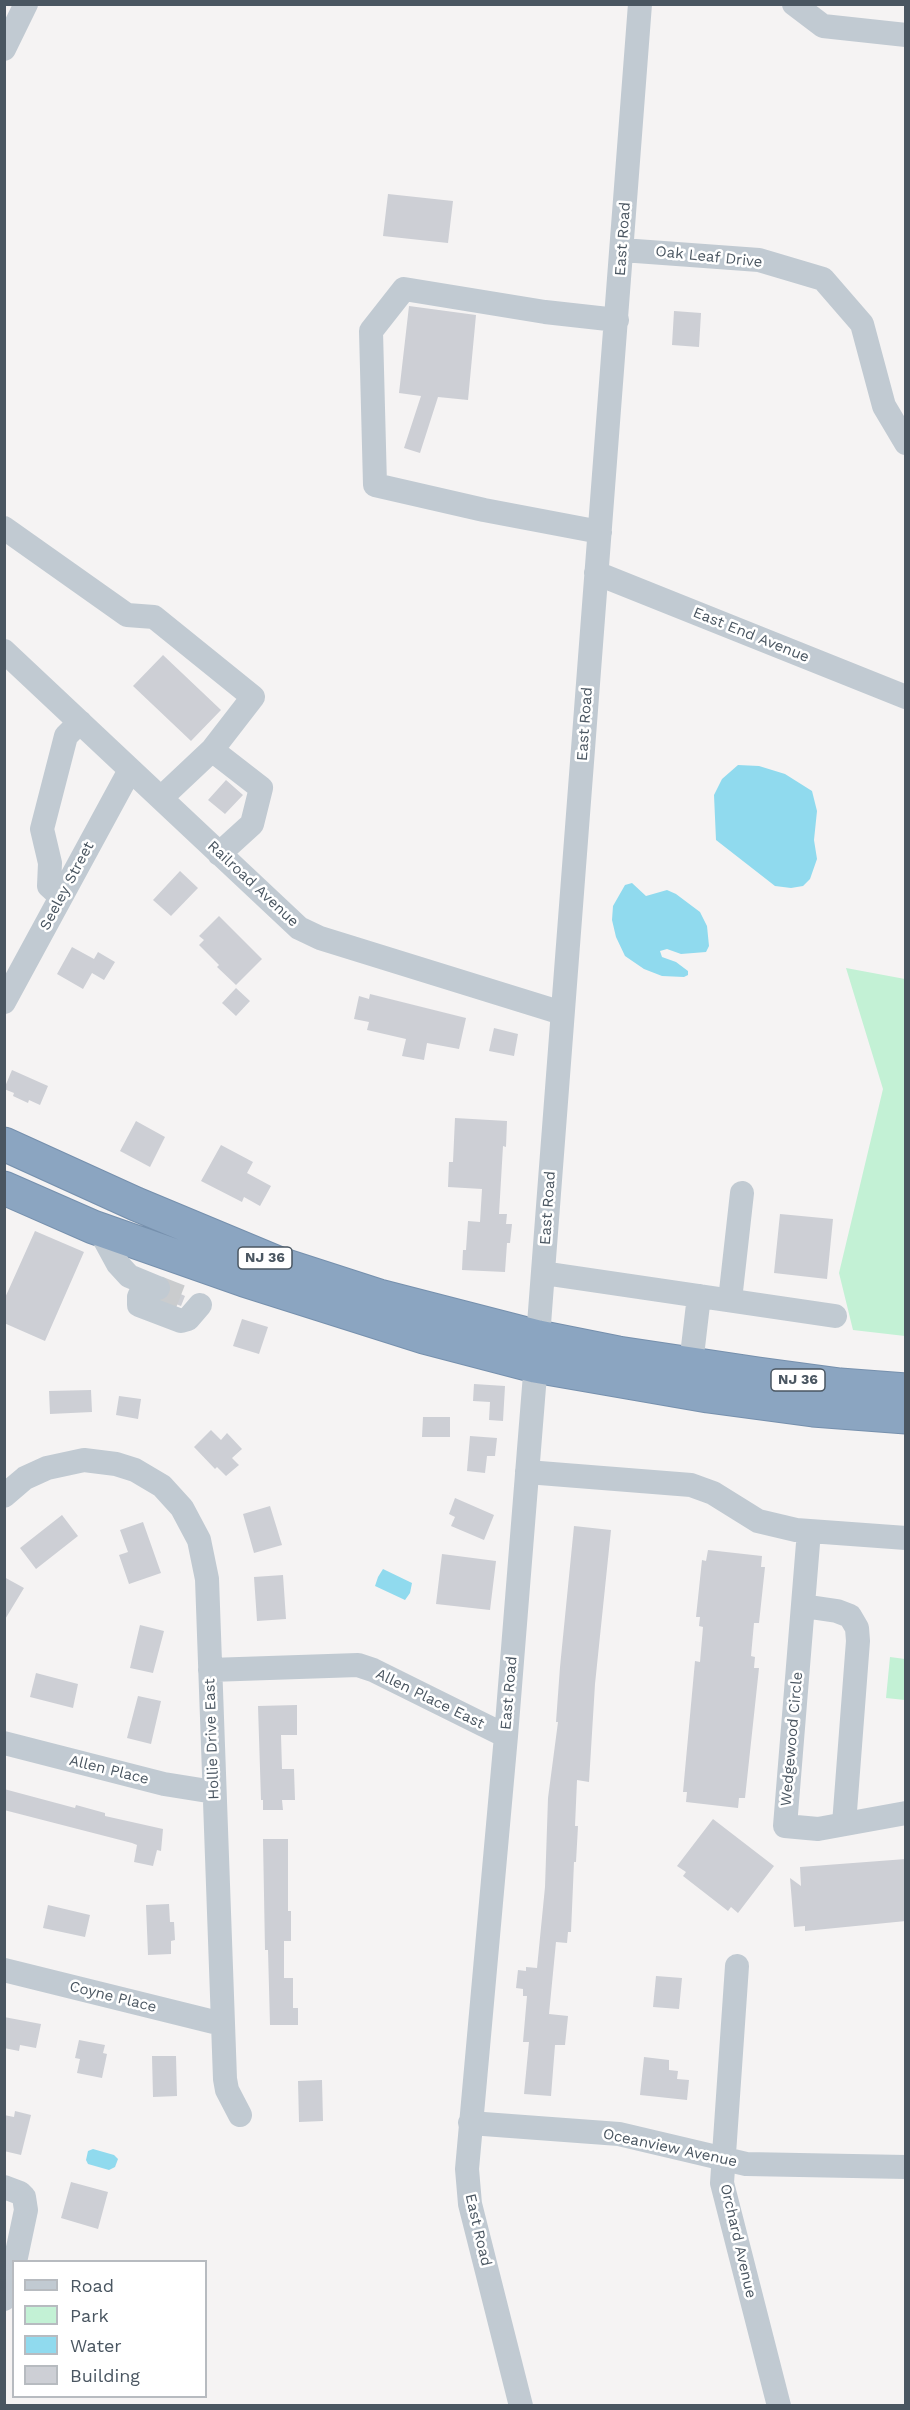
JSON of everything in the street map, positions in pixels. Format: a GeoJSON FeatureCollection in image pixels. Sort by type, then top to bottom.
{"type":"FeatureCollection","features":[{"type":"Feature","properties":{"kind":"highway","name":"NJ 36"},"geometry":{"type":"LineString","coordinates":[[4,1144],[136,1204],[280,1264],[537,1352],[691,1364],[824,1383],[906,1390]]}},
{"type":"Feature","properties":{"kind":"highway","name":"NJ 36"},"geometry":{"type":"LineString","coordinates":[[4,1188],[99,1229],[342,1312],[537,1352],[708,1396],[813,1410],[906,1417]]}},
{"type":"Feature","properties":{"kind":"street"},"geometry":{"type":"LineString","coordinates":[[4,49],[26,4]]}},
{"type":"Feature","properties":{"kind":"street","name":"East Road"},"geometry":{"type":"LineString","coordinates":[[521,2406],[470,2204],[467,2169],[506,1736],[537,1352],[640,4]]}},
{"type":"Feature","properties":{"kind":"street"},"geometry":{"type":"LineString","coordinates":[[794,4],[823,26],[906,35]]}},
{"type":"Feature","properties":{"kind":"street","name":"Oak Leaf Drive"},"geometry":{"type":"LineString","coordinates":[[622,250],[759,260],[823,279],[862,324],[884,406],[906,443]]}},
{"type":"Feature","properties":{"kind":"street"},"geometry":{"type":"LineString","coordinates":[[600,532],[495,512],[375,485],[371,331],[404,289],[545,312],[617,320]]}},
{"type":"Feature","properties":{"kind":"street"},"geometry":{"type":"LineString","coordinates":[[4,528],[127,615],[154,617],[253,697],[212,750],[161,798]]}},
{"type":"Feature","properties":{"kind":"street","name":"East End Avenue"},"geometry":{"type":"LineString","coordinates":[[596,573],[906,697]]}},
{"type":"Feature","properties":{"kind":"street","name":"Railroad Avenue"},"geometry":{"type":"LineString","coordinates":[[4,651],[299,928],[320,938],[562,1013]]}},
{"type":"Feature","properties":{"kind":"street"},"geometry":{"type":"LineString","coordinates":[[62,897],[49,886],[50,863],[42,829],[66,736],[80,722]]}},
{"type":"Feature","properties":{"kind":"street"},"geometry":{"type":"LineString","coordinates":[[212,750],[261,788],[252,824],[219,854]]}},
{"type":"Feature","properties":{"kind":"street","name":"Seeley Street"},"geometry":{"type":"LineString","coordinates":[[5,998],[130,770]]}},
{"type":"Feature","properties":{"kind":"street"},"geometry":{"type":"LineString","coordinates":[[730,1300],[742,1193]]}},
{"type":"Feature","properties":{"kind":"street"},"geometry":{"type":"LineString","coordinates":[[99,1229],[118,1264],[129,1276],[151,1285],[140,1297],[140,1305],[181,1321],[188,1319],[192,1301],[230,1275]]}},
{"type":"Feature","properties":{"kind":"street"},"geometry":{"type":"LineString","coordinates":[[543,1273],[835,1316]]}},
{"type":"Feature","properties":{"kind":"street"},"geometry":{"type":"LineString","coordinates":[[691,1364],[699,1296]]}},
{"type":"Feature","properties":{"kind":"street","name":"Hollie Drive East"},"geometry":{"type":"LineString","coordinates":[[4,1496],[25,1478],[56,1466],[84,1460],[116,1464],[135,1470],[162,1486],[182,1508],[199,1540],[204,1561],[210,1670],[225,2079],[240,2115]]}},
{"type":"Feature","properties":{"kind":"street"},"geometry":{"type":"LineString","coordinates":[[527,1472],[691,1485],[713,1493],[758,1521],[809,1531],[906,1538]]}},
{"type":"Feature","properties":{"kind":"street","name":"Wedgewood Circle"},"geometry":{"type":"LineString","coordinates":[[809,1531],[785,1826],[818,1828],[906,1813]]}},
{"type":"Feature","properties":{"kind":"street"},"geometry":{"type":"LineString","coordinates":[[803,1606],[837,1611],[850,1616],[857,1628],[858,1641],[844,1824]]}},
{"type":"Feature","properties":{"kind":"street","name":"Allen Place East"},"geometry":{"type":"LineString","coordinates":[[210,1670],[358,1665],[373,1670],[506,1736]]}},
{"type":"Feature","properties":{"kind":"street","name":"Allen Place"},"geometry":{"type":"LineString","coordinates":[[4,1743],[164,1784],[214,1791]]}},
{"type":"Feature","properties":{"kind":"street","name":"Orchard Avenue"},"geometry":{"type":"LineString","coordinates":[[737,1966],[723,2160],[723,2193],[779,2406]]}},
{"type":"Feature","properties":{"kind":"street","name":"Coyne Place"},"geometry":{"type":"LineString","coordinates":[[4,1970],[222,2024]]}},
{"type":"Feature","properties":{"kind":"street","name":"Oceanview Avenue"},"geometry":{"type":"LineString","coordinates":[[471,2123],[619,2134],[746,2164],[906,2167]]}},
{"type":"Feature","properties":{"kind":"street"},"geometry":{"type":"LineString","coordinates":[[12,2190],[24,2197],[26,2210],[15,2260]]}},
{"type":"Feature","properties":{"kind":"street"},"geometry":{"type":"LineString","coordinates":[[4,2300],[12,2271]]}},
{"type":"Feature","properties":{"kind":"green space"},"geometry":{"type":"Polygon","coordinates":[[[846,968],[905,979],[905,1336],[853,1330],[839,1273],[883,1089],[846,968]]]}},
{"type":"Feature","properties":{"kind":"green space"},"geometry":{"type":"Polygon","coordinates":[[[890,1657],[905,1659],[905,1700],[886,1698],[890,1657]]]}},
{"type":"Feature","properties":{"kind":"water"},"geometry":{"type":"Polygon","coordinates":[[[738,765],[759,766],[785,774],[812,791],[817,811],[814,840],[817,859],[810,879],[803,886],[791,888],[775,886],[716,840],[714,795],[722,779],[738,765]]]}},
{"type":"Feature","properties":{"kind":"water"},"geometry":{"type":"Polygon","coordinates":[[[632,883],[646,896],[667,890],[700,912],[707,926],[709,946],[706,952],[681,954],[667,949],[660,951],[662,957],[676,962],[688,971],[688,975],[684,977],[662,976],[644,969],[625,956],[616,937],[612,920],[613,906],[625,885],[632,883]]]}},
{"type":"Feature","properties":{"kind":"water"},"geometry":{"type":"Polygon","coordinates":[[[383,1569],[412,1583],[410,1593],[405,1600],[375,1586],[383,1569]]]}},
{"type":"Feature","properties":{"kind":"water"},"geometry":{"type":"Polygon","coordinates":[[[93,2149],[114,2155],[118,2159],[115,2167],[109,2170],[88,2164],[86,2160],[88,2151],[93,2149]]]}},
{"type":"Feature","properties":{"kind":"building"},"geometry":{"type":"Polygon","coordinates":[[[388,194],[453,201],[448,243],[383,236],[388,194]]]}},
{"type":"Feature","properties":{"kind":"building"},"geometry":{"type":"Polygon","coordinates":[[[409,306],[476,315],[468,400],[438,397],[420,453],[404,448],[421,396],[399,393],[409,306]]]}},
{"type":"Feature","properties":{"kind":"building"},"geometry":{"type":"Polygon","coordinates":[[[674,311],[701,313],[699,347],[672,345],[674,311]]]}},
{"type":"Feature","properties":{"kind":"building"},"geometry":{"type":"Polygon","coordinates":[[[163,655],[221,710],[191,741],[133,686],[163,655]]]}},
{"type":"Feature","properties":{"kind":"building"},"geometry":{"type":"Polygon","coordinates":[[[226,780],[243,795],[225,814],[208,800],[226,780]]]}},
{"type":"Feature","properties":{"kind":"building"},"geometry":{"type":"Polygon","coordinates":[[[180,871],[198,888],[171,916],[153,900],[180,871]]]}},
{"type":"Feature","properties":{"kind":"building"},"geometry":{"type":"Polygon","coordinates":[[[219,916],[262,959],[236,985],[199,945],[204,940],[199,936],[219,916]]]}},
{"type":"Feature","properties":{"kind":"building"},"geometry":{"type":"Polygon","coordinates":[[[72,947],[94,959],[98,952],[115,962],[104,980],[92,973],[83,989],[57,974],[72,947]]]}},
{"type":"Feature","properties":{"kind":"building"},"geometry":{"type":"Polygon","coordinates":[[[236,988],[250,1001],[236,1016],[222,1003],[236,988]]]}},
{"type":"Feature","properties":{"kind":"building"},"geometry":{"type":"Polygon","coordinates":[[[370,994],[466,1018],[459,1049],[427,1043],[424,1060],[402,1056],[406,1039],[367,1030],[369,1022],[354,1019],[359,996],[369,999],[370,994]]]}},
{"type":"Feature","properties":{"kind":"building"},"geometry":{"type":"Polygon","coordinates":[[[494,1028],[518,1034],[514,1056],[489,1051],[494,1028]]]}},
{"type":"Feature","properties":{"kind":"building"},"geometry":{"type":"Polygon","coordinates":[[[12,1070],[48,1086],[40,1105],[29,1100],[28,1103],[4,1089],[12,1070]]]}},
{"type":"Feature","properties":{"kind":"building"},"geometry":{"type":"Polygon","coordinates":[[[455,1118],[507,1121],[506,1147],[503,1146],[499,1214],[507,1214],[506,1224],[512,1224],[510,1243],[507,1243],[505,1272],[462,1270],[468,1221],[480,1222],[482,1189],[448,1187],[449,1162],[453,1162],[455,1118]]]}},
{"type":"Feature","properties":{"kind":"building"},"geometry":{"type":"Polygon","coordinates":[[[136,1121],[165,1137],[150,1167],[120,1151],[136,1121]]]}},
{"type":"Feature","properties":{"kind":"building"},"geometry":{"type":"Polygon","coordinates":[[[221,1145],[253,1162],[247,1173],[271,1186],[260,1206],[244,1197],[242,1202],[201,1181],[221,1145]]]}},
{"type":"Feature","properties":{"kind":"building"},"geometry":{"type":"Polygon","coordinates":[[[780,1214],[833,1219],[827,1279],[774,1273],[780,1214]]]}},
{"type":"Feature","properties":{"kind":"building"},"geometry":{"type":"Polygon","coordinates":[[[35,1231],[84,1252],[45,1341],[4,1323],[4,1300],[35,1231]]]}},
{"type":"Feature","properties":{"kind":"building"},"geometry":{"type":"Polygon","coordinates":[[[172,1290],[185,1296],[181,1306],[166,1300],[172,1290]]]}},
{"type":"Feature","properties":{"kind":"building"},"geometry":{"type":"Polygon","coordinates":[[[242,1319],[268,1327],[259,1354],[233,1346],[242,1319]]]}},
{"type":"Feature","properties":{"kind":"building"},"geometry":{"type":"Polygon","coordinates":[[[474,1384],[505,1386],[503,1421],[489,1420],[490,1402],[473,1401],[474,1384]]]}},
{"type":"Feature","properties":{"kind":"building"},"geometry":{"type":"Polygon","coordinates":[[[91,1390],[92,1412],[50,1414],[49,1391],[91,1390]]]}},
{"type":"Feature","properties":{"kind":"building"},"geometry":{"type":"Polygon","coordinates":[[[119,1396],[141,1399],[138,1419],[116,1415],[119,1396]]]}},
{"type":"Feature","properties":{"kind":"building"},"geometry":{"type":"Polygon","coordinates":[[[423,1417],[450,1417],[450,1437],[422,1437],[423,1417]]]}},
{"type":"Feature","properties":{"kind":"building"},"geometry":{"type":"Polygon","coordinates":[[[211,1430],[221,1440],[227,1433],[242,1449],[232,1458],[239,1465],[226,1476],[217,1467],[215,1469],[194,1447],[211,1430]]]}},
{"type":"Feature","properties":{"kind":"building"},"geometry":{"type":"Polygon","coordinates":[[[470,1436],[497,1438],[495,1456],[487,1456],[485,1473],[467,1471],[470,1436]]]}},
{"type":"Feature","properties":{"kind":"building"},"geometry":{"type":"Polygon","coordinates":[[[455,1498],[494,1515],[484,1540],[451,1526],[455,1517],[449,1514],[455,1498]]]}},
{"type":"Feature","properties":{"kind":"building"},"geometry":{"type":"Polygon","coordinates":[[[270,1506],[282,1545],[254,1553],[243,1514],[270,1506]]]}},
{"type":"Feature","properties":{"kind":"building"},"geometry":{"type":"Polygon","coordinates":[[[62,1515],[78,1536],[36,1569],[20,1548],[62,1515]]]}},
{"type":"Feature","properties":{"kind":"building"},"geometry":{"type":"Polygon","coordinates":[[[143,1522],[161,1573],[129,1584],[119,1555],[128,1552],[120,1530],[143,1522]]]}},
{"type":"Feature","properties":{"kind":"building"},"geometry":{"type":"Polygon","coordinates":[[[574,1526],[611,1530],[595,1684],[589,1782],[577,1780],[575,1826],[578,1826],[571,1932],[568,1932],[567,1943],[556,1942],[549,2014],[568,2016],[565,2045],[555,2045],[551,2096],[524,2094],[529,2042],[523,2042],[527,1996],[523,1996],[523,1989],[516,1988],[518,1970],[526,1971],[526,1967],[537,1968],[545,1887],[548,1798],[558,1722],[556,1722],[560,1667],[574,1526]]]}},
{"type":"Feature","properties":{"kind":"building"},"geometry":{"type":"Polygon","coordinates":[[[708,1550],[762,1556],[761,1567],[765,1567],[759,1623],[754,1623],[751,1656],[755,1657],[754,1668],[759,1668],[745,1798],[739,1798],[738,1808],[686,1802],[687,1792],[683,1792],[695,1661],[700,1662],[703,1627],[699,1626],[700,1617],[696,1617],[702,1560],[706,1561],[708,1550]]]}},
{"type":"Feature","properties":{"kind":"building"},"geometry":{"type":"Polygon","coordinates":[[[442,1554],[496,1561],[490,1610],[436,1604],[442,1554]]]}},
{"type":"Feature","properties":{"kind":"building"},"geometry":{"type":"Polygon","coordinates":[[[283,1575],[286,1619],[257,1621],[254,1577],[283,1575]]]}},
{"type":"Feature","properties":{"kind":"building"},"geometry":{"type":"Polygon","coordinates":[[[4,1577],[24,1588],[4,1621],[4,1577]]]}},
{"type":"Feature","properties":{"kind":"building"},"geometry":{"type":"Polygon","coordinates":[[[140,1625],[164,1631],[153,1673],[130,1668],[140,1625]]]}},
{"type":"Feature","properties":{"kind":"building"},"geometry":{"type":"Polygon","coordinates":[[[36,1673],[78,1684],[73,1708],[30,1697],[36,1673]]]}},
{"type":"Feature","properties":{"kind":"building"},"geometry":{"type":"Polygon","coordinates":[[[138,1696],[161,1701],[151,1744],[127,1738],[138,1696]]]}},
{"type":"Feature","properties":{"kind":"building"},"geometry":{"type":"Polygon","coordinates":[[[297,1705],[297,1735],[281,1735],[282,1769],[294,1769],[295,1800],[282,1800],[283,1810],[263,1810],[258,1706],[297,1705]]]}},
{"type":"Feature","properties":{"kind":"building"},"geometry":{"type":"Polygon","coordinates":[[[4,1789],[75,1808],[76,1805],[105,1813],[105,1816],[163,1829],[161,1851],[157,1850],[153,1866],[134,1862],[137,1845],[132,1843],[4,1810],[4,1789]]]}},
{"type":"Feature","properties":{"kind":"building"},"geometry":{"type":"Polygon","coordinates":[[[713,1819],[774,1866],[738,1913],[731,1907],[728,1911],[683,1876],[686,1872],[677,1866],[713,1819]]]}},
{"type":"Feature","properties":{"kind":"building"},"geometry":{"type":"Polygon","coordinates":[[[263,1839],[288,1839],[288,1911],[291,1911],[291,1941],[284,1941],[284,1978],[293,1978],[293,2008],[298,2008],[298,2025],[270,2025],[268,1950],[265,1950],[263,1839]]]}},
{"type":"Feature","properties":{"kind":"building"},"geometry":{"type":"Polygon","coordinates":[[[906,1859],[906,1921],[805,1931],[805,1926],[794,1927],[790,1878],[801,1886],[800,1867],[906,1859]]]}},
{"type":"Feature","properties":{"kind":"building"},"geometry":{"type":"Polygon","coordinates":[[[169,1904],[170,1922],[174,1922],[175,1940],[171,1941],[171,1954],[148,1955],[146,1905],[169,1904]]]}},
{"type":"Feature","properties":{"kind":"building"},"geometry":{"type":"Polygon","coordinates":[[[48,1905],[90,1915],[85,1937],[43,1928],[48,1905]]]}},
{"type":"Feature","properties":{"kind":"building"},"geometry":{"type":"Polygon","coordinates":[[[656,1976],[682,1978],[679,2009],[653,2007],[656,1976]]]}},
{"type":"Feature","properties":{"kind":"building"},"geometry":{"type":"Polygon","coordinates":[[[4,2017],[41,2024],[36,2048],[20,2045],[19,2051],[4,2048],[4,2017]]]}},
{"type":"Feature","properties":{"kind":"building"},"geometry":{"type":"Polygon","coordinates":[[[79,2040],[105,2045],[103,2053],[107,2054],[102,2078],[77,2073],[80,2059],[75,2058],[79,2040]]]}},
{"type":"Feature","properties":{"kind":"building"},"geometry":{"type":"Polygon","coordinates":[[[152,2056],[176,2056],[177,2096],[153,2097],[152,2056]]]}},
{"type":"Feature","properties":{"kind":"building"},"geometry":{"type":"Polygon","coordinates":[[[644,2057],[669,2060],[669,2070],[678,2071],[677,2079],[689,2080],[687,2100],[640,2095],[644,2057]]]}},
{"type":"Feature","properties":{"kind":"building"},"geometry":{"type":"Polygon","coordinates":[[[322,2080],[323,2121],[299,2122],[298,2081],[322,2080]]]}},
{"type":"Feature","properties":{"kind":"building"},"geometry":{"type":"Polygon","coordinates":[[[15,2111],[31,2115],[21,2155],[4,2151],[4,2115],[14,2117],[15,2111]]]}},
{"type":"Feature","properties":{"kind":"building"},"geometry":{"type":"Polygon","coordinates":[[[71,2182],[108,2192],[98,2229],[61,2218],[71,2182]]]}},
{"type":"Feature","properties":{"kind":"tunnel"},"geometry":{"type":"LineString","coordinates":[[158,1288],[184,1298]]}}]}
